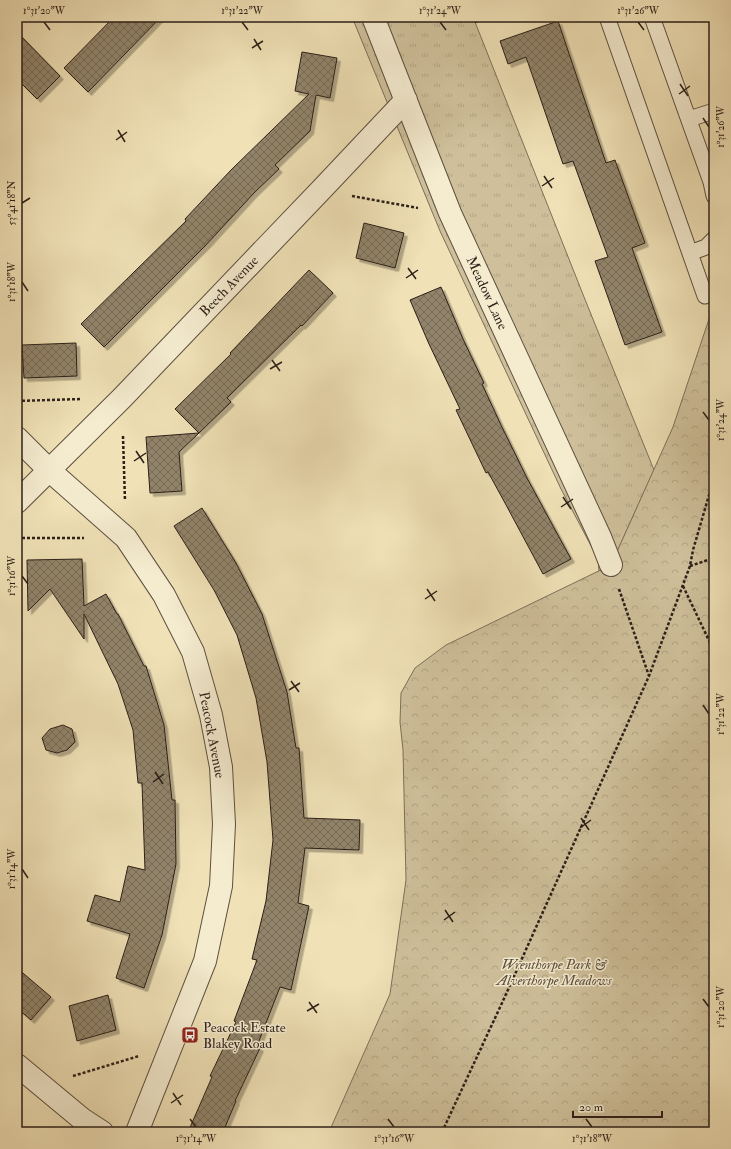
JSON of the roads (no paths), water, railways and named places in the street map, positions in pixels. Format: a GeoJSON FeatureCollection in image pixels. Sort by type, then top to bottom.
{"type":"FeatureCollection","features":[{"type":"Feature","properties":{"kind":"street","name":"Meadow Lane"},"geometry":{"type":"LineString","coordinates":[[373,17],[450,213],[611,565]]}},
{"type":"Feature","properties":{"kind":"street","name":"Beech Avenue"},"geometry":{"type":"LineString","coordinates":[[17,502],[122,398],[406,100]]}},
{"type":"Feature","properties":{"kind":"street","name":"Peacock Avenue"},"geometry":{"type":"LineString","coordinates":[[17,438],[49,470],[126,538],[164,594],[193,652],[211,715],[221,767],[224,824],[221,886],[205,961],[136,1132]]}},
{"type":"Feature","properties":{"kind":"street"},"geometry":{"type":"LineString","coordinates":[[17,1065],[82,1119],[102,1132]]}},
{"type":"Feature","properties":{"kind":"lane"},"geometry":{"type":"LineString","coordinates":[[607,17],[705,296]]}},
{"type":"Feature","properties":{"kind":"lane"},"geometry":{"type":"LineString","coordinates":[[652,17],[711,182],[714,196]]}},
{"type":"Feature","properties":{"kind":"lane"},"geometry":{"type":"LineString","coordinates":[[689,119],[714,111]]}},
{"type":"Feature","properties":{"kind":"lane"},"geometry":{"type":"LineString","coordinates":[[690,253],[706,247],[714,239]]}},
{"type":"Feature","properties":{"kind":"place","name":"Peacock Estate Blakey Road"},"geometry":{"type":"Point","coordinates":[190,1035]}},
{"type":"Feature","properties":{"kind":"park label","name":"Wrenthorpe Park & Alverthorpe Meadows"},"geometry":{"type":"Point","coordinates":[554,972]}}]}
